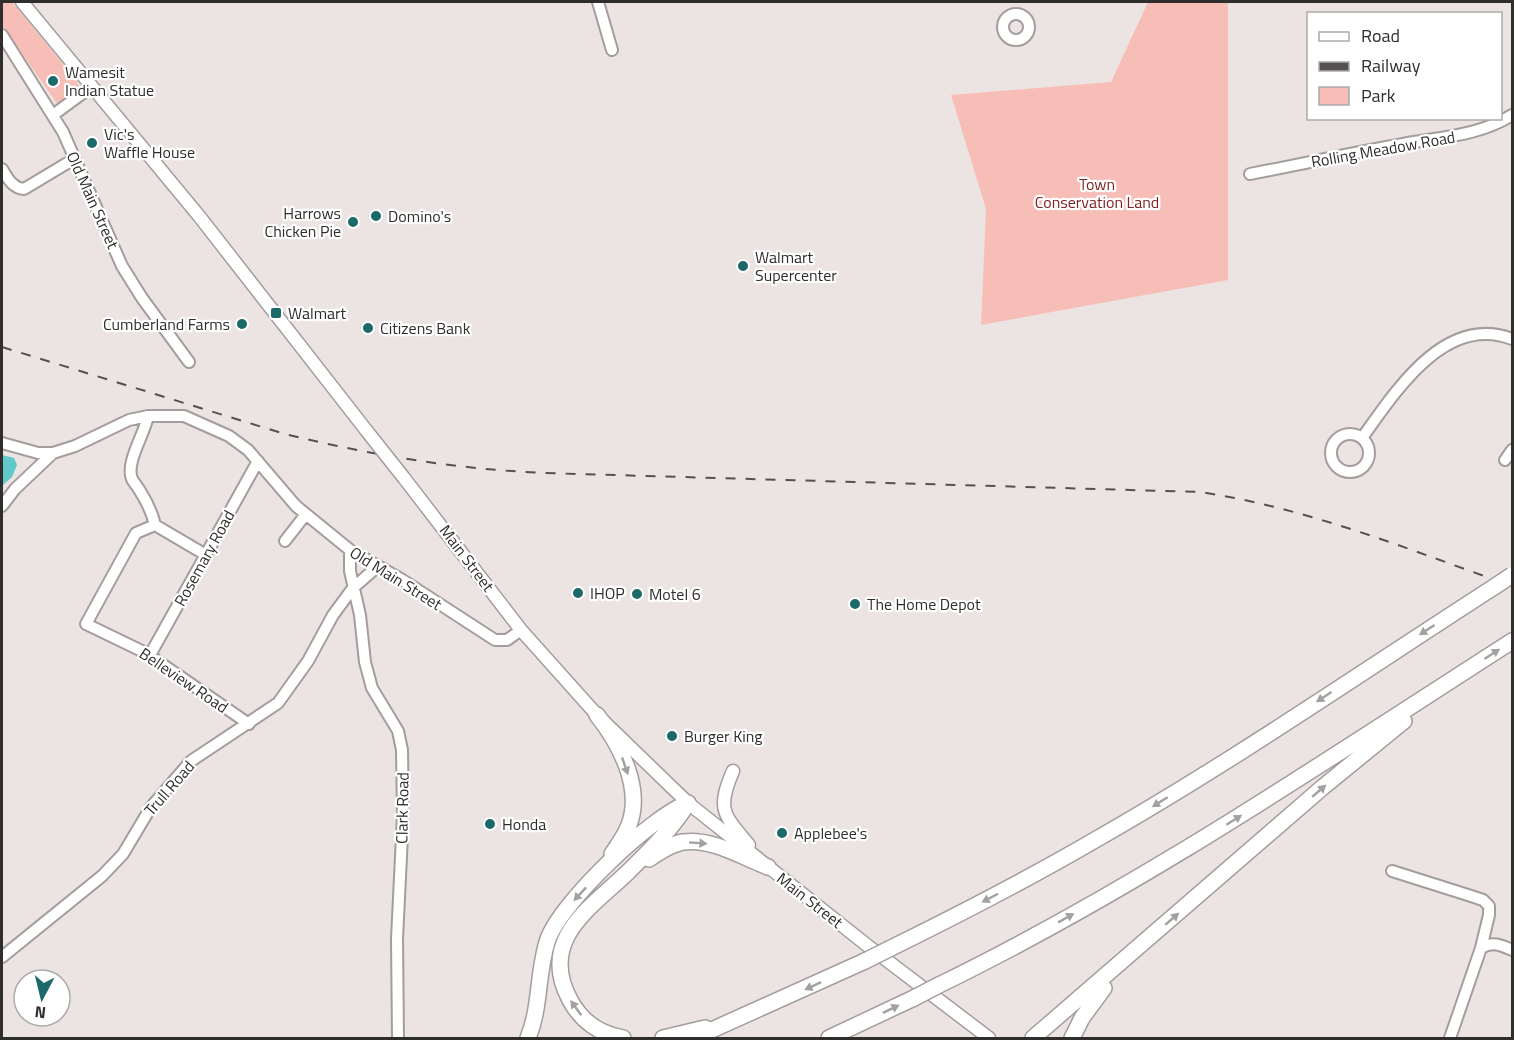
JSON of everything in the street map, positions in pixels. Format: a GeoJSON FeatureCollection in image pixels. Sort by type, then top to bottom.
{"type":"FeatureCollection","features":[{"type":"Feature","properties":{"kind":"highway"},"geometry":{"type":"LineString","coordinates":[[694,1038],[748,1016],[865,961],[1031,876],[1151,807],[1262,739],[1512,575]]}},
{"type":"Feature","properties":{"kind":"highway"},"geometry":{"type":"LineString","coordinates":[[829,1038],[1004,953],[1190,847],[1512,641]]}},
{"type":"Feature","properties":{"kind":"highway"},"geometry":{"type":"LineString","coordinates":[[1033,1038],[1129,958],[1315,794],[1459,675]]}},
{"type":"Feature","properties":{"kind":"highway"},"geometry":{"type":"LineString","coordinates":[[597,715],[608,729],[622,756],[633,799],[632,816],[626,832],[600,872]]}},
{"type":"Feature","properties":{"kind":"highway"},"geometry":{"type":"LineString","coordinates":[[528,1038],[533,1026],[544,954],[549,936],[561,915],[600,872],[657,820],[675,808],[688,803]]}},
{"type":"Feature","properties":{"kind":"highway"},"geometry":{"type":"LineString","coordinates":[[623,1038],[598,1030],[579,1013],[566,992],[561,965],[564,943],[576,921],[671,829],[688,803]]}},
{"type":"Feature","properties":{"kind":"highway"},"geometry":{"type":"LineString","coordinates":[[627,873],[663,850],[682,842],[712,844],[768,867]]}},
{"type":"Feature","properties":{"kind":"highway"},"geometry":{"type":"LineString","coordinates":[[1072,1038],[1093,1002],[1129,958]]}},
{"type":"Feature","properties":{"kind":"highway"},"geometry":{"type":"LineString","coordinates":[[663,1038],[748,1016]]}},
{"type":"Feature","properties":{"kind":"main road","name":"Main Street"},"geometry":{"type":"LineString","coordinates":[[22,2],[211,232],[521,630],[597,715],[688,803],[989,1038]]}},
{"type":"Feature","properties":{"kind":"main road"},"geometry":{"type":"LineString","coordinates":[[733,771],[724,792],[724,811],[731,823],[768,867]]}},
{"type":"Feature","properties":{"kind":"street"},"geometry":{"type":"LineString","coordinates":[[598,2],[612,50]]}},
{"type":"Feature","properties":{"kind":"street"},"geometry":{"type":"LineString","coordinates":[[1018,14],[1019,2]]}},
{"type":"Feature","properties":{"kind":"street","name":"Old Main Street"},"geometry":{"type":"LineString","coordinates":[[2,35],[63,132],[122,266],[142,298],[189,362]]}},
{"type":"Feature","properties":{"kind":"street"},"geometry":{"type":"LineString","coordinates":[[53,115],[91,87]]}},
{"type":"Feature","properties":{"kind":"street","name":"Rolling Meadow Road"},"geometry":{"type":"LineString","coordinates":[[1250,174],[1470,133],[1497,125],[1512,115]]}},
{"type":"Feature","properties":{"kind":"street"},"geometry":{"type":"LineString","coordinates":[[2,169],[12,184],[20,189],[28,188],[74,159]]}},
{"type":"Feature","properties":{"kind":"street"},"geometry":{"type":"LineString","coordinates":[[1362,438],[1406,378],[1433,356],[1459,339],[1474,334],[1490,333],[1512,339]]}},
{"type":"Feature","properties":{"kind":"street"},"geometry":{"type":"LineString","coordinates":[[148,416],[131,468],[132,478],[151,509],[155,525],[206,555]]}},
{"type":"Feature","properties":{"kind":"street","name":"Old Main Street"},"geometry":{"type":"LineString","coordinates":[[53,453],[75,446],[129,420],[148,416],[184,416],[229,436],[248,450],[306,514],[350,550],[401,579],[495,640],[506,640],[521,630]]}},
{"type":"Feature","properties":{"kind":"street"},"geometry":{"type":"LineString","coordinates":[[2,443],[38,453],[53,453]]}},
{"type":"Feature","properties":{"kind":"street"},"geometry":{"type":"LineString","coordinates":[[1505,460],[1512,450]]}},
{"type":"Feature","properties":{"kind":"street"},"geometry":{"type":"LineString","coordinates":[[2,506],[15,489],[53,453]]}},
{"type":"Feature","properties":{"kind":"street","name":"Rosemary Road"},"geometry":{"type":"LineString","coordinates":[[150,655],[258,461]]}},
{"type":"Feature","properties":{"kind":"street"},"geometry":{"type":"LineString","coordinates":[[285,541],[306,514]]}},
{"type":"Feature","properties":{"kind":"street","name":"Belleview Road"},"geometry":{"type":"LineString","coordinates":[[155,525],[136,533],[86,624],[150,655],[249,723]]}},
{"type":"Feature","properties":{"kind":"street"},"geometry":{"type":"LineString","coordinates":[[350,550],[353,588]]}},
{"type":"Feature","properties":{"kind":"street","name":"Trull Road"},"geometry":{"type":"LineString","coordinates":[[2,957],[102,876],[123,854],[151,807],[191,761],[278,703],[308,661],[333,615],[353,588],[377,567]]}},
{"type":"Feature","properties":{"kind":"street","name":"Clark Road"},"geometry":{"type":"LineString","coordinates":[[353,588],[360,615],[365,662],[372,688],[398,731],[402,750],[403,815],[397,939],[398,1038]]}},
{"type":"Feature","properties":{"kind":"street"},"geometry":{"type":"LineString","coordinates":[[1392,871],[1483,900],[1489,906],[1481,948],[1450,1038]]}},
{"type":"Feature","properties":{"kind":"street"},"geometry":{"type":"LineString","coordinates":[[1481,948],[1488,944],[1501,945],[1512,950]]}},
{"type":"Feature","properties":{"kind":"green space"},"geometry":{"type":"Polygon","coordinates":[[[2,2],[12,2],[76,80],[79,87],[58,105],[2,25],[2,2]]]}},
{"type":"Feature","properties":{"kind":"green space","name":"Town Conservation Land"},"geometry":{"type":"Polygon","coordinates":[[[1148,2],[1228,2],[1228,280],[981,325],[986,209],[951,95],[1111,82],[1148,2]]]}},
{"type":"Feature","properties":{"kind":"water"},"geometry":{"type":"Polygon","coordinates":[[[2,455],[14,458],[17,465],[12,477],[2,486],[2,455]]]}},
{"type":"Feature","properties":{"kind":"railway"},"geometry":{"type":"LineString","coordinates":[[2,347],[285,434],[413,460],[544,473],[1200,492],[1280,508],[1319,519],[1512,586]]}},
{"type":"Feature","properties":{"kind":"place","name":"Wamesit Indian Statue"},"geometry":{"type":"Point","coordinates":[53,81]}},
{"type":"Feature","properties":{"kind":"place","name":"Vic's Waffle House"},"geometry":{"type":"Point","coordinates":[92,143]}},
{"type":"Feature","properties":{"kind":"place","name":"Domino's"},"geometry":{"type":"Point","coordinates":[376,216]}},
{"type":"Feature","properties":{"kind":"place","name":"Harrows Chicken Pie"},"geometry":{"type":"Point","coordinates":[353,222]}},
{"type":"Feature","properties":{"kind":"place","name":"Walmart Supercenter"},"geometry":{"type":"Point","coordinates":[743,266]}},
{"type":"Feature","properties":{"kind":"place","name":"Walmart"},"geometry":{"type":"Point","coordinates":[276,313]}},
{"type":"Feature","properties":{"kind":"place","name":"Cumberland Farms"},"geometry":{"type":"Point","coordinates":[242,324]}},
{"type":"Feature","properties":{"kind":"place","name":"Citizens Bank"},"geometry":{"type":"Point","coordinates":[368,328]}},
{"type":"Feature","properties":{"kind":"place","name":"IHOP"},"geometry":{"type":"Point","coordinates":[578,593]}},
{"type":"Feature","properties":{"kind":"place","name":"Motel 6"},"geometry":{"type":"Point","coordinates":[637,594]}},
{"type":"Feature","properties":{"kind":"place","name":"The Home Depot"},"geometry":{"type":"Point","coordinates":[855,604]}},
{"type":"Feature","properties":{"kind":"place","name":"Burger King"},"geometry":{"type":"Point","coordinates":[672,736]}},
{"type":"Feature","properties":{"kind":"place","name":"Honda"},"geometry":{"type":"Point","coordinates":[490,824]}},
{"type":"Feature","properties":{"kind":"place","name":"Applebee's"},"geometry":{"type":"Point","coordinates":[782,833]}}]}
